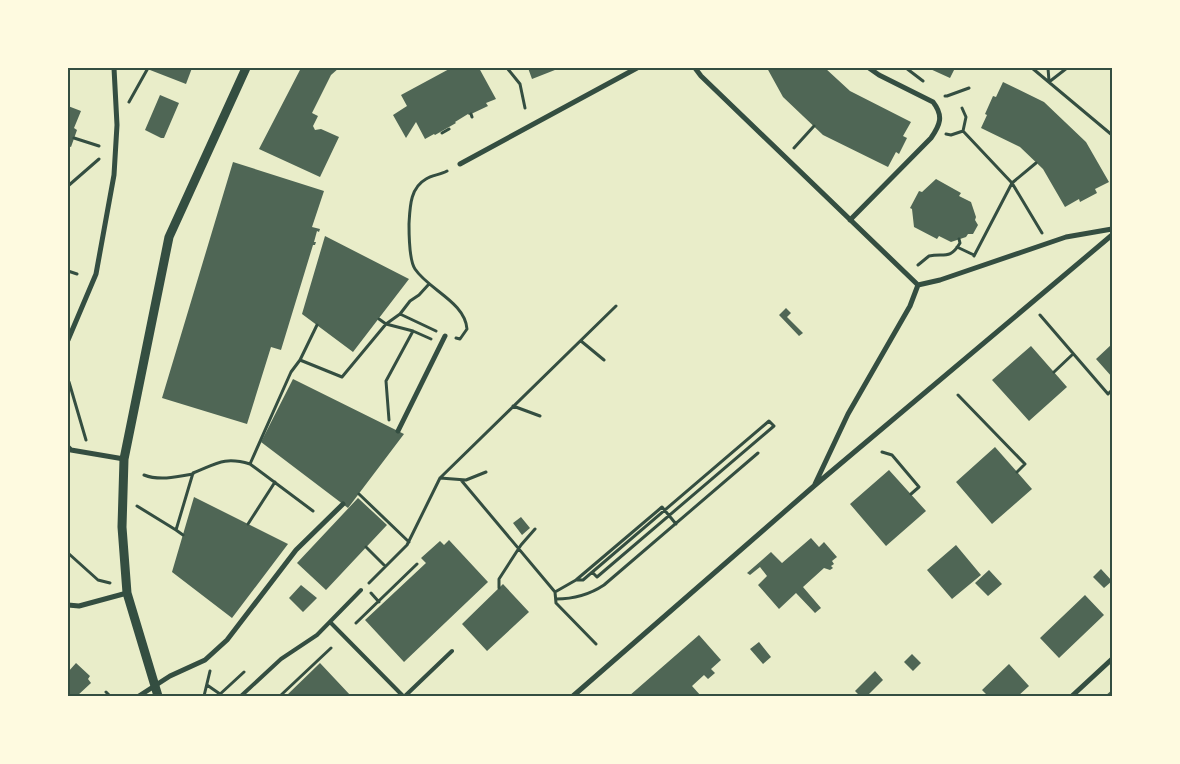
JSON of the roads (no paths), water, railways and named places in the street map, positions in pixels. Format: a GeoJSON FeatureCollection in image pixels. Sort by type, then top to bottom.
{"type":"FeatureCollection","features":[{"type":"Feature","properties":{"kind":"street"},"geometry":{"type":"LineString","coordinates":[[68,340],[96,274],[114,175],[117,125],[114,68]]}},
{"type":"Feature","properties":{"kind":"street"},"geometry":{"type":"LineString","coordinates":[[158,696],[153,686],[127,593],[122,527],[124,459],[169,237],[246,68]]}},
{"type":"Feature","properties":{"kind":"street"},"geometry":{"type":"LineString","coordinates":[[460,164],[637,68]]}},
{"type":"Feature","properties":{"kind":"street"},"geometry":{"type":"LineString","coordinates":[[695,68],[701,76],[918,285]]}},
{"type":"Feature","properties":{"kind":"street"},"geometry":{"type":"LineString","coordinates":[[850,220],[931,138],[940,121],[939,109],[933,102],[869,68]]}},
{"type":"Feature","properties":{"kind":"street"},"geometry":{"type":"LineString","coordinates":[[918,285],[940,280],[1066,237],[1112,229]]}},
{"type":"Feature","properties":{"kind":"street"},"geometry":{"type":"LineString","coordinates":[[577,695],[814,486],[1112,235]]}},
{"type":"Feature","properties":{"kind":"street"},"geometry":{"type":"LineString","coordinates":[[814,486],[848,414],[910,306],[918,285]]}},
{"type":"Feature","properties":{"kind":"street"},"geometry":{"type":"LineString","coordinates":[[398,431],[445,336]]}},
{"type":"Feature","properties":{"kind":"street"},"geometry":{"type":"LineString","coordinates":[[68,447],[72,450],[124,459]]}},
{"type":"Feature","properties":{"kind":"street"},"geometry":{"type":"LineString","coordinates":[[139,696],[170,676],[205,660],[227,640],[296,550],[343,504]]}},
{"type":"Feature","properties":{"kind":"street"},"geometry":{"type":"LineString","coordinates":[[68,605],[79,606],[127,593]]}},
{"type":"Feature","properties":{"kind":"street"},"geometry":{"type":"LineString","coordinates":[[1072,696],[1112,659]]}},
{"type":"Feature","properties":{"kind":"lane"},"geometry":{"type":"LineString","coordinates":[[241,696],[281,659],[317,635],[361,590]]}},
{"type":"Feature","properties":{"kind":"lane"},"geometry":{"type":"LineString","coordinates":[[330,622],[404,696],[452,651]]}}]}
